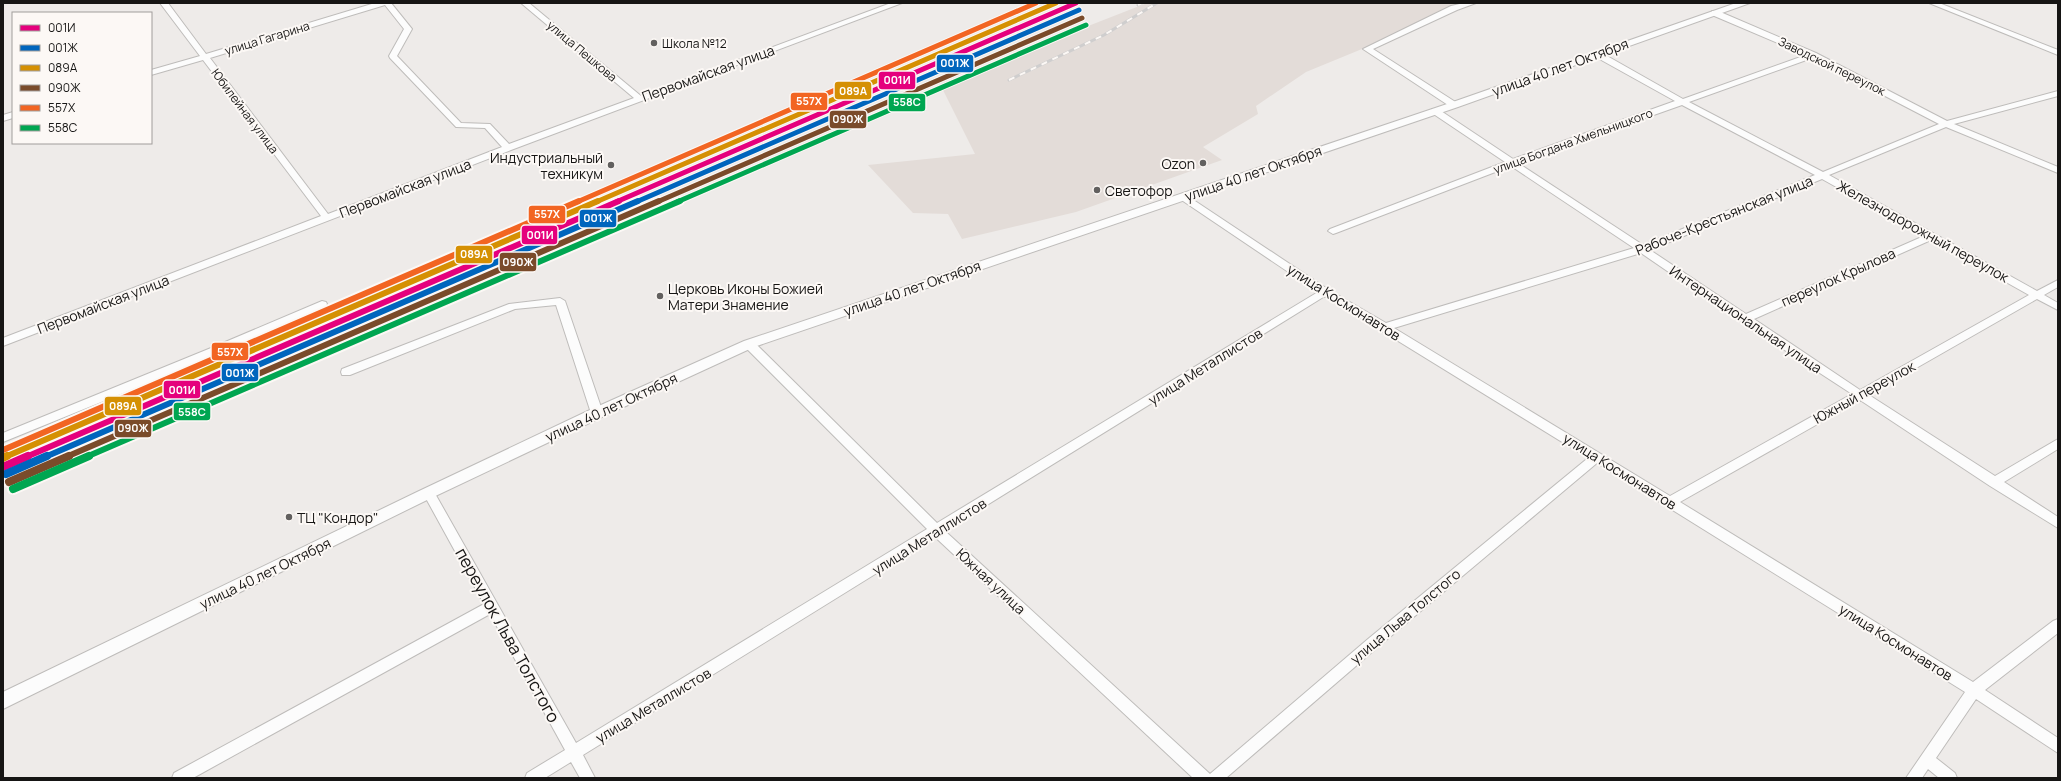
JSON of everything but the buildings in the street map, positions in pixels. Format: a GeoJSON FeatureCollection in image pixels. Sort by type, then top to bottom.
{"type":"FeatureCollection","features":[{"type":"Feature","properties":{"kind":"street","name":"Юбилейная улица"},"geometry":{"type":"LineString","coordinates":[[164,3],[326,218]]}},
{"type":"Feature","properties":{"kind":"street","name":"улица Гагарина"},"geometry":{"type":"LineString","coordinates":[[152,73],[383,3]]}},
{"type":"Feature","properties":{"kind":"street"},"geometry":{"type":"LineString","coordinates":[[387,3],[408,29],[393,56],[459,125],[487,126],[508,148]]}},
{"type":"Feature","properties":{"kind":"street","name":"улица Пешкова"},"geometry":{"type":"LineString","coordinates":[[525,3],[640,99]]}},
{"type":"Feature","properties":{"kind":"street","name":"Первомайская улица"},"geometry":{"type":"LineString","coordinates":[[3,342],[508,148],[886,5],[898,3]]}},
{"type":"Feature","properties":{"kind":"street"},"geometry":{"type":"LineString","coordinates":[[1454,105],[1367,50],[1454,8],[1472,3]]}},
{"type":"Feature","properties":{"kind":"street","name":"улица 40 лет Октября"},"geometry":{"type":"LineString","coordinates":[[3,701],[429,493],[597,413],[749,344],[1436,112],[1744,3]]}},
{"type":"Feature","properties":{"kind":"street"},"geometry":{"type":"LineString","coordinates":[[1932,3],[2058,53]]}},
{"type":"Feature","properties":{"kind":"street","name":"Заводской переулок"},"geometry":{"type":"LineString","coordinates":[[1715,13],[1813,55],[1946,124],[2058,170]]}},
{"type":"Feature","properties":{"kind":"street","name":"Железнодорожный переулок"},"geometry":{"type":"LineString","coordinates":[[1597,54],[1683,102],[1822,175],[2058,307]]}},
{"type":"Feature","properties":{"kind":"street","name":"улица Богдана Хмельницкого"},"geometry":{"type":"LineString","coordinates":[[1333,231],[1512,162],[1813,55]]}},
{"type":"Feature","properties":{"kind":"street","name":"Рабоче-Крестьянская улица"},"geometry":{"type":"LineString","coordinates":[[1385,327],[1643,249],[1946,124],[2058,93]]}},
{"type":"Feature","properties":{"kind":"street","name":"Интернациональная улица"},"geometry":{"type":"LineString","coordinates":[[1436,112],[1859,394],[1994,483],[2058,523]]}},
{"type":"Feature","properties":{"kind":"street","name":"улица Космонавтов"},"geometry":{"type":"LineString","coordinates":[[1183,197],[1324,292],[1385,327],[1974,690],[2058,746]]}},
{"type":"Feature","properties":{"kind":"street","name":"переулок Крылова"},"geometry":{"type":"LineString","coordinates":[[1744,318],[1932,236]]}},
{"type":"Feature","properties":{"kind":"street","name":"Южный переулок"},"geometry":{"type":"LineString","coordinates":[[1670,502],[1859,394],[2038,296],[2058,283]]}},
{"type":"Feature","properties":{"kind":"street","name":"улица Металлистов"},"geometry":{"type":"LineString","coordinates":[[532,778],[937,531],[1324,292]]}},
{"type":"Feature","properties":{"kind":"street"},"geometry":{"type":"LineString","coordinates":[[346,372],[513,306],[560,301],[597,413]]}},
{"type":"Feature","properties":{"kind":"street"},"geometry":{"type":"LineString","coordinates":[[3,438],[215,351],[322,304]]}},
{"type":"Feature","properties":{"kind":"street","name":"Южная улица"},"geometry":{"type":"LineString","coordinates":[[749,344],[937,531],[1204,778]]}},
{"type":"Feature","properties":{"kind":"street"},"geometry":{"type":"LineString","coordinates":[[1994,483],[2058,443]]}},
{"type":"Feature","properties":{"kind":"street","name":"улица Льва Толстого"},"geometry":{"type":"LineString","coordinates":[[1215,778],[1373,643],[1597,457]]}},
{"type":"Feature","properties":{"kind":"street","name":"переулок Льва Толстого"},"geometry":{"type":"LineString","coordinates":[[429,493],[588,778]]}},
{"type":"Feature","properties":{"kind":"street"},"geometry":{"type":"LineString","coordinates":[[180,778],[492,606]]}},
{"type":"Feature","properties":{"kind":"street"},"geometry":{"type":"LineString","coordinates":[[1913,778],[1974,690],[2058,625]]}},
{"type":"Feature","properties":{"kind":"street"},"geometry":{"type":"LineString","coordinates":[[1926,760],[1950,778]]}},
{"type":"Feature","properties":{"kind":"shaded area"},"geometry":{"type":"Polygon","coordinates":[[[1147,3],[1461,3],[1362,49],[1306,72],[1256,106],[1258,114],[1203,147],[1222,160],[1076,212],[962,239],[948,214],[913,213],[868,165],[975,154],[940,84],[1147,3]]]}},
{"type":"Feature","properties":{"kind":"railway"},"geometry":{"type":"LineString","coordinates":[[1138,5],[1142,3]]}},
{"type":"Feature","properties":{"kind":"railway"},"geometry":{"type":"LineString","coordinates":[[1009,80],[1104,35],[1157,3]]}},
{"type":"Feature","properties":{"kind":"transit line","name":"557Х"},"geometry":{"type":"LineString","coordinates":[[3,450],[1036,3]]}},
{"type":"Feature","properties":{"kind":"transit line","name":"089А"},"geometry":{"type":"LineString","coordinates":[[3,458],[1056,3]]}},
{"type":"Feature","properties":{"kind":"transit line","name":"001И"},"geometry":{"type":"LineString","coordinates":[[3,467],[1076,3]]}},
{"type":"Feature","properties":{"kind":"transit line","name":"001Ж"},"geometry":{"type":"LineString","coordinates":[[6,474],[1079,10]]}},
{"type":"Feature","properties":{"kind":"transit line","name":"090Ж"},"geometry":{"type":"LineString","coordinates":[[9,482],[1082,18]]}},
{"type":"Feature","properties":{"kind":"transit line","name":"558С"},"geometry":{"type":"LineString","coordinates":[[13,489],[1086,25]]}},
{"type":"Feature","properties":{"kind":"place","name":"Школа №12"},"geometry":{"type":"Point","coordinates":[654,43]}},
{"type":"Feature","properties":{"kind":"place","name":"Ozon"},"geometry":{"type":"Point","coordinates":[1203,163]}},
{"type":"Feature","properties":{"kind":"place","name":"Индустриальный техникум"},"geometry":{"type":"Point","coordinates":[611,165]}},
{"type":"Feature","properties":{"kind":"place","name":"Светофор"},"geometry":{"type":"Point","coordinates":[1097,190]}},
{"type":"Feature","properties":{"kind":"place","name":"Церковь Иконы Божией Матери Знамение"},"geometry":{"type":"Point","coordinates":[660,296]}},
{"type":"Feature","properties":{"kind":"place","name":"ТЦ \"Кондор\""},"geometry":{"type":"Point","coordinates":[289,517]}}]}
